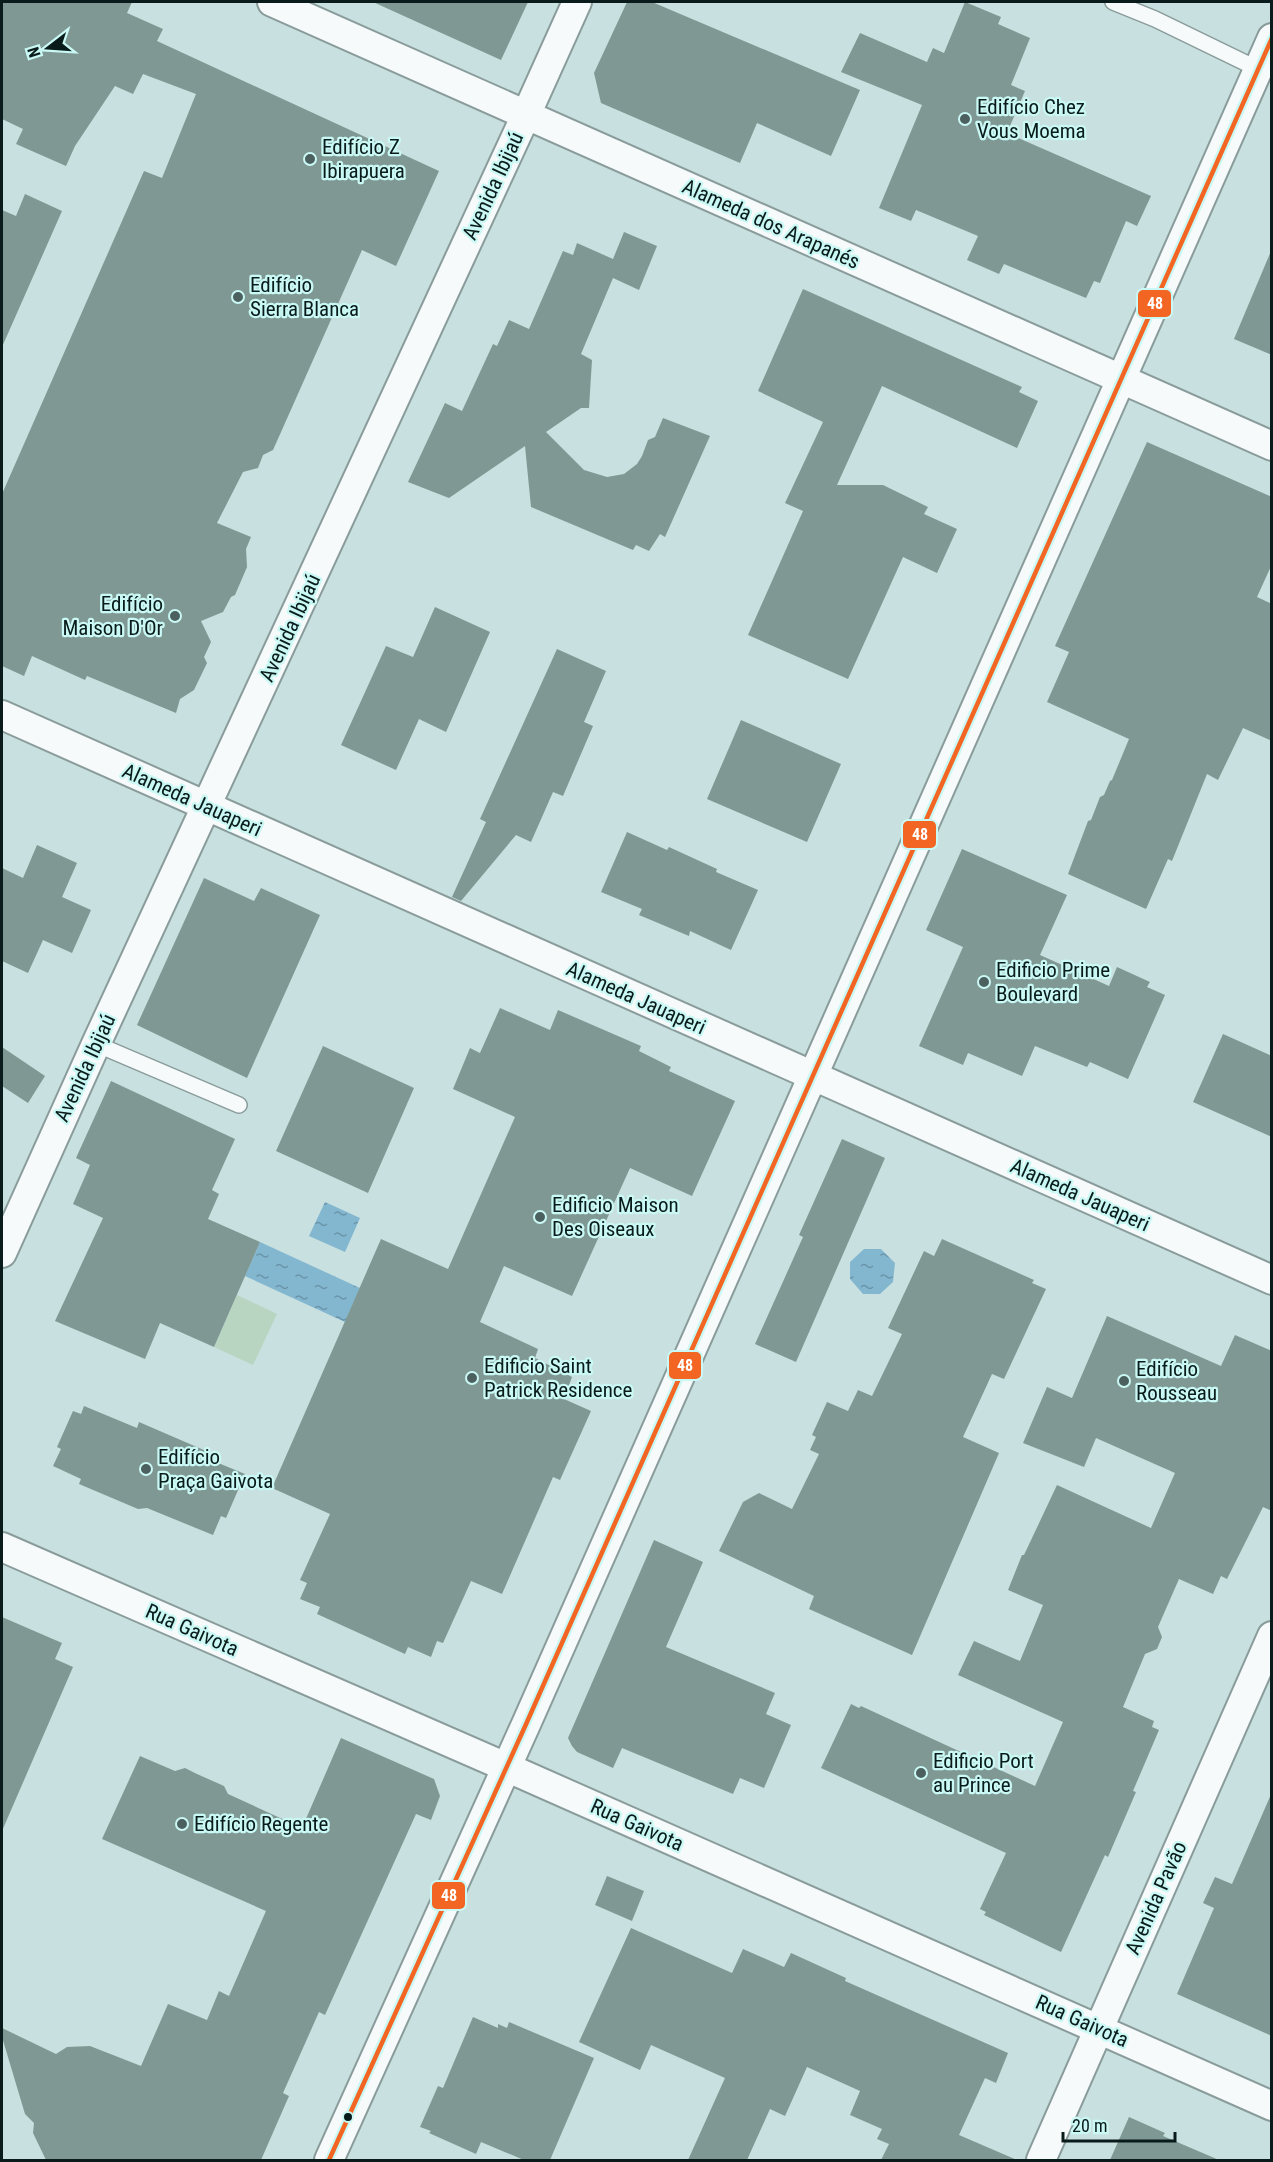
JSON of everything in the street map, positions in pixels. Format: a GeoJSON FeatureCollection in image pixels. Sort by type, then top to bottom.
{"type":"FeatureCollection","features":[{"type":"Feature","properties":{"kind":"street","name":"Alameda dos Arapanés"},"geometry":{"type":"LineString","coordinates":[[272,2],[1272,446]]}},
{"type":"Feature","properties":{"kind":"street","name":"Avenida Ibijaú"},"geometry":{"type":"LineString","coordinates":[[2,1253],[96,1044],[577,2]]}},
{"type":"Feature","properties":{"kind":"street"},"geometry":{"type":"LineString","coordinates":[[329,2160],[506,1767],[1272,38]]}},
{"type":"Feature","properties":{"kind":"street","name":"Alameda Jauaperi"},"geometry":{"type":"LineString","coordinates":[[2,715],[1272,1280]]}},
{"type":"Feature","properties":{"kind":"street","name":"Rua Gaivota"},"geometry":{"type":"LineString","coordinates":[[2,1547],[1272,2106]]}},
{"type":"Feature","properties":{"kind":"street","name":"Avenida Pavão"},"geometry":{"type":"LineString","coordinates":[[1041,2160],[1272,1636]]}},
{"type":"Feature","properties":{"kind":"lane"},"geometry":{"type":"LineString","coordinates":[[1113,2],[1155,19],[1258,69]]}},
{"type":"Feature","properties":{"kind":"lane"},"geometry":{"type":"LineString","coordinates":[[96,1044],[239,1105]]}},
{"type":"Feature","properties":{"kind":"green space"},"geometry":{"type":"Polygon","coordinates":[[[237,1295],[277,1314],[253,1365],[214,1347],[237,1295]]]}},
{"type":"Feature","properties":{"kind":"water"},"geometry":{"type":"Polygon","coordinates":[[[325,1202],[360,1218],[345,1252],[309,1236],[325,1202]]]}},
{"type":"Feature","properties":{"kind":"water"},"geometry":{"type":"Polygon","coordinates":[[[260,1242],[360,1288],[345,1322],[245,1276],[260,1242]]]}},
{"type":"Feature","properties":{"kind":"water"},"geometry":{"type":"Polygon","coordinates":[[[864,1249],[881,1249],[895,1263],[893,1282],[880,1294],[863,1294],[850,1279],[850,1262],[864,1249]]]}},
{"type":"Feature","properties":{"kind":"building"},"geometry":{"type":"Polygon","coordinates":[[[2,2],[132,2],[127,13],[163,29],[157,41],[439,171],[396,266],[362,250],[273,450],[263,455],[258,468],[243,472],[217,523],[251,537],[246,549],[247,567],[235,595],[231,597],[223,612],[201,621],[211,642],[204,657],[207,663],[194,690],[180,699],[176,713],[87,676],[85,680],[32,656],[24,676],[2,666],[2,494],[144,171],[162,178],[196,94],[143,74],[133,94],[115,86],[75,146],[66,166],[16,144],[23,129],[2,119],[2,2]]]}},
{"type":"Feature","properties":{"kind":"building"},"geometry":{"type":"Polygon","coordinates":[[[373,2],[528,2],[501,60],[373,2]]]}},
{"type":"Feature","properties":{"kind":"building"},"geometry":{"type":"Polygon","coordinates":[[[627,2],[652,2],[860,90],[831,156],[757,123],[740,163],[601,103],[594,73],[627,2]]]}},
{"type":"Feature","properties":{"kind":"building"},"geometry":{"type":"Polygon","coordinates":[[[965,2],[1001,17],[998,24],[1030,38],[1011,85],[1025,91],[1007,133],[1151,196],[1137,226],[1126,221],[1100,283],[1094,281],[1086,298],[1004,264],[999,274],[967,260],[978,236],[916,210],[911,221],[879,208],[922,105],[841,72],[860,33],[927,62],[933,48],[944,53],[965,2]]]}},
{"type":"Feature","properties":{"kind":"building"},"geometry":{"type":"Polygon","coordinates":[[[25,194],[62,211],[2,347],[2,210],[16,216],[25,194]]]}},
{"type":"Feature","properties":{"kind":"building"},"geometry":{"type":"Polygon","coordinates":[[[624,232],[657,246],[639,290],[613,278],[581,354],[592,360],[589,408],[581,408],[546,432],[584,470],[607,477],[624,474],[637,464],[648,440],[655,437],[663,418],[710,436],[665,537],[660,534],[649,551],[636,545],[633,550],[531,507],[525,446],[449,498],[408,482],[445,403],[462,411],[493,344],[497,346],[509,320],[529,329],[563,251],[573,255],[577,243],[613,259],[624,232]]]}},
{"type":"Feature","properties":{"kind":"building"},"geometry":{"type":"Polygon","coordinates":[[[1272,251],[1272,355],[1234,339],[1272,251]]]}},
{"type":"Feature","properties":{"kind":"building"},"geometry":{"type":"Polygon","coordinates":[[[803,289],[1022,387],[1019,392],[1038,401],[1017,448],[882,386],[837,485],[883,485],[928,507],[924,514],[957,529],[937,573],[903,557],[848,679],[748,635],[803,511],[785,503],[823,422],[758,391],[803,289]]]}},
{"type":"Feature","properties":{"kind":"building"},"geometry":{"type":"Polygon","coordinates":[[[1147,442],[1272,497],[1272,564],[1257,597],[1272,604],[1272,741],[1243,728],[1218,780],[1207,774],[1172,861],[1168,859],[1146,909],[1068,874],[1088,821],[1091,820],[1100,797],[1104,795],[1112,780],[1129,739],[1047,702],[1069,652],[1055,646],[1147,442]]]}},
{"type":"Feature","properties":{"kind":"building"},"geometry":{"type":"Polygon","coordinates":[[[435,607],[490,632],[446,732],[419,719],[396,770],[341,745],[386,646],[413,657],[435,607]]]}},
{"type":"Feature","properties":{"kind":"building"},"geometry":{"type":"Polygon","coordinates":[[[557,649],[606,671],[584,722],[593,726],[563,796],[553,792],[531,842],[516,835],[461,901],[452,897],[486,822],[480,819],[557,649]]]}},
{"type":"Feature","properties":{"kind":"building"},"geometry":{"type":"Polygon","coordinates":[[[741,720],[841,764],[807,842],[707,799],[741,720]]]}},
{"type":"Feature","properties":{"kind":"building"},"geometry":{"type":"Polygon","coordinates":[[[627,832],[667,850],[669,847],[717,869],[716,872],[758,890],[731,950],[690,931],[689,936],[639,915],[642,909],[601,892],[627,832]]]}},
{"type":"Feature","properties":{"kind":"building"},"geometry":{"type":"Polygon","coordinates":[[[37,845],[77,863],[62,897],[91,910],[72,953],[43,940],[28,973],[2,961],[2,868],[23,878],[37,845]]]}},
{"type":"Feature","properties":{"kind":"building"},"geometry":{"type":"Polygon","coordinates":[[[962,849],[1067,895],[1040,955],[1109,986],[1117,967],[1150,982],[1147,987],[1165,995],[1128,1079],[1090,1062],[1087,1067],[1035,1046],[1022,1076],[968,1053],[963,1065],[919,1046],[963,947],[926,930],[962,849]]]}},
{"type":"Feature","properties":{"kind":"building"},"geometry":{"type":"Polygon","coordinates":[[[204,878],[254,901],[261,888],[320,915],[247,1078],[137,1025],[204,878]]]}},
{"type":"Feature","properties":{"kind":"building"},"geometry":{"type":"Polygon","coordinates":[[[500,1008],[550,1030],[558,1010],[641,1046],[639,1051],[671,1067],[669,1071],[735,1101],[692,1196],[630,1168],[572,1296],[504,1266],[480,1322],[538,1349],[535,1358],[572,1377],[564,1399],[591,1411],[560,1480],[553,1477],[502,1594],[471,1581],[443,1643],[437,1641],[431,1657],[408,1647],[405,1654],[317,1614],[320,1607],[300,1599],[307,1583],[300,1580],[330,1514],[272,1488],[381,1239],[448,1269],[515,1117],[453,1089],[470,1048],[480,1053],[500,1008]]]}},
{"type":"Feature","properties":{"kind":"building"},"geometry":{"type":"Polygon","coordinates":[[[1223,1034],[1272,1056],[1272,1137],[1193,1102],[1223,1034]]]}},
{"type":"Feature","properties":{"kind":"building"},"geometry":{"type":"Polygon","coordinates":[[[323,1046],[414,1088],[368,1193],[276,1151],[323,1046]]]}},
{"type":"Feature","properties":{"kind":"building"},"geometry":{"type":"Polygon","coordinates":[[[2,1047],[45,1076],[28,1103],[2,1086],[2,1047]]]}},
{"type":"Feature","properties":{"kind":"building"},"geometry":{"type":"Polygon","coordinates":[[[111,1081],[235,1139],[212,1190],[219,1194],[208,1219],[260,1242],[214,1347],[160,1323],[145,1359],[55,1321],[103,1218],[73,1204],[90,1165],[76,1158],[111,1081]]]}},
{"type":"Feature","properties":{"kind":"building"},"geometry":{"type":"Polygon","coordinates":[[[842,1139],[885,1158],[796,1362],[755,1344],[803,1237],[799,1235],[842,1139]]]}},
{"type":"Feature","properties":{"kind":"building"},"geometry":{"type":"Polygon","coordinates":[[[942,1239],[1034,1280],[1032,1283],[1046,1289],[1004,1379],[992,1374],[963,1437],[999,1453],[912,1655],[809,1609],[814,1596],[719,1551],[743,1502],[759,1493],[792,1509],[819,1454],[810,1450],[816,1437],[812,1435],[827,1402],[848,1411],[858,1390],[872,1396],[902,1334],[888,1328],[924,1251],[934,1256],[942,1239]]]}},
{"type":"Feature","properties":{"kind":"building"},"geometry":{"type":"Polygon","coordinates":[[[1107,1316],[1221,1366],[1235,1335],[1272,1351],[1272,1511],[1263,1507],[1227,1579],[1221,1576],[1213,1594],[1179,1579],[1158,1627],[1162,1637],[1157,1649],[1145,1654],[1123,1707],[1154,1721],[1152,1727],[1159,1730],[1108,1857],[1105,1855],[1061,1952],[984,1915],[986,1912],[980,1909],[1006,1853],[821,1768],[851,1704],[859,1708],[861,1706],[1035,1786],[1063,1722],[958,1675],[974,1641],[1020,1661],[1043,1605],[1008,1590],[1022,1555],[1057,1485],[1151,1528],[1175,1473],[1096,1438],[1084,1467],[1023,1443],[1047,1387],[1072,1398],[1107,1316]]]}},
{"type":"Feature","properties":{"kind":"building","name":"Edifício Praça Gaivota"},"geometry":{"type":"Polygon","coordinates":[[[84,1406],[137,1428],[139,1422],[213,1454],[211,1460],[245,1474],[226,1518],[221,1516],[213,1535],[147,1508],[138,1509],[79,1484],[81,1479],[53,1466],[61,1449],[57,1447],[73,1411],[81,1414],[84,1406]]]}},
{"type":"Feature","properties":{"kind":"building"},"geometry":{"type":"Polygon","coordinates":[[[654,1540],[703,1562],[666,1647],[775,1693],[766,1714],[791,1725],[764,1788],[740,1778],[733,1794],[622,1748],[613,1768],[577,1752],[568,1738],[654,1540]]]}},
{"type":"Feature","properties":{"kind":"building"},"geometry":{"type":"Polygon","coordinates":[[[2,1617],[62,1643],[55,1659],[73,1667],[2,1831],[2,1617]]]}},
{"type":"Feature","properties":{"kind":"building"},"geometry":{"type":"Polygon","coordinates":[[[341,1738],[434,1779],[440,1796],[431,1820],[416,1814],[325,2015],[319,2012],[283,2093],[289,2096],[261,2160],[46,2160],[33,2133],[34,2123],[25,2114],[2,2037],[2,2028],[56,2054],[67,2047],[90,2046],[141,2066],[168,2004],[207,2020],[219,1991],[229,1996],[266,1911],[102,1839],[140,1756],[175,1771],[185,1768],[224,1786],[228,1794],[302,1828],[341,1738]]]}},
{"type":"Feature","properties":{"kind":"building"},"geometry":{"type":"Polygon","coordinates":[[[1272,1792],[1272,2036],[1177,1994],[1214,1908],[1203,1903],[1215,1877],[1232,1884],[1272,1792]]]}},
{"type":"Feature","properties":{"kind":"building"},"geometry":{"type":"Polygon","coordinates":[[[607,1876],[644,1891],[632,1921],[595,1905],[607,1876]]]}},
{"type":"Feature","properties":{"kind":"building"},"geometry":{"type":"Polygon","coordinates":[[[631,1928],[732,1973],[743,1949],[784,1967],[791,1953],[846,1978],[845,1981],[1008,2053],[996,2083],[985,2078],[959,2135],[1017,2160],[881,2160],[889,2144],[877,2139],[882,2129],[850,2115],[860,2091],[807,2067],[785,2116],[770,2109],[747,2160],[688,2160],[725,2078],[651,2045],[640,2070],[579,2042],[631,1928]]]}},
{"type":"Feature","properties":{"kind":"building"},"geometry":{"type":"Polygon","coordinates":[[[473,2017],[498,2028],[498,2024],[507,2028],[509,2022],[594,2058],[550,2160],[524,2160],[481,2142],[476,2154],[420,2127],[438,2086],[443,2088],[473,2017]]]}},
{"type":"Feature","properties":{"kind":"building"},"geometry":{"type":"Polygon","coordinates":[[[1129,2117],[1165,2133],[1163,2136],[1219,2160],[1110,2160],[1129,2117]]]}},
{"type":"Feature","properties":{"kind":"transit line","name":"48"},"geometry":{"type":"LineString","coordinates":[[329,2160],[527,1722],[1272,38]]}},
{"type":"Feature","properties":{"kind":"place","name":"Edifício Chez Vous Moema"},"geometry":{"type":"Point","coordinates":[965,119]}},
{"type":"Feature","properties":{"kind":"place","name":"Edifício Z Ibirapuera"},"geometry":{"type":"Point","coordinates":[310,159]}},
{"type":"Feature","properties":{"kind":"place","name":"Edifício Sierra Blanca"},"geometry":{"type":"Point","coordinates":[238,297]}},
{"type":"Feature","properties":{"kind":"place","name":"Edifício Maison D'Or"},"geometry":{"type":"Point","coordinates":[175,616]}},
{"type":"Feature","properties":{"kind":"place","name":"Edificio Prime Boulevard"},"geometry":{"type":"Point","coordinates":[984,982]}},
{"type":"Feature","properties":{"kind":"place","name":"Edificio Maison Des Oiseaux"},"geometry":{"type":"Point","coordinates":[540,1217]}},
{"type":"Feature","properties":{"kind":"place","name":"Edificio Saint Patrick Residence"},"geometry":{"type":"Point","coordinates":[472,1378]}},
{"type":"Feature","properties":{"kind":"place","name":"Edifício Rousseau"},"geometry":{"type":"Point","coordinates":[1124,1381]}},
{"type":"Feature","properties":{"kind":"place","name":"Edifício Praça Gaivota"},"geometry":{"type":"Point","coordinates":[146,1469]}},
{"type":"Feature","properties":{"kind":"place","name":"Edificio Port au Prince"},"geometry":{"type":"Point","coordinates":[921,1773]}},
{"type":"Feature","properties":{"kind":"place","name":"Edifício Regente"},"geometry":{"type":"Point","coordinates":[182,1824]}}]}
